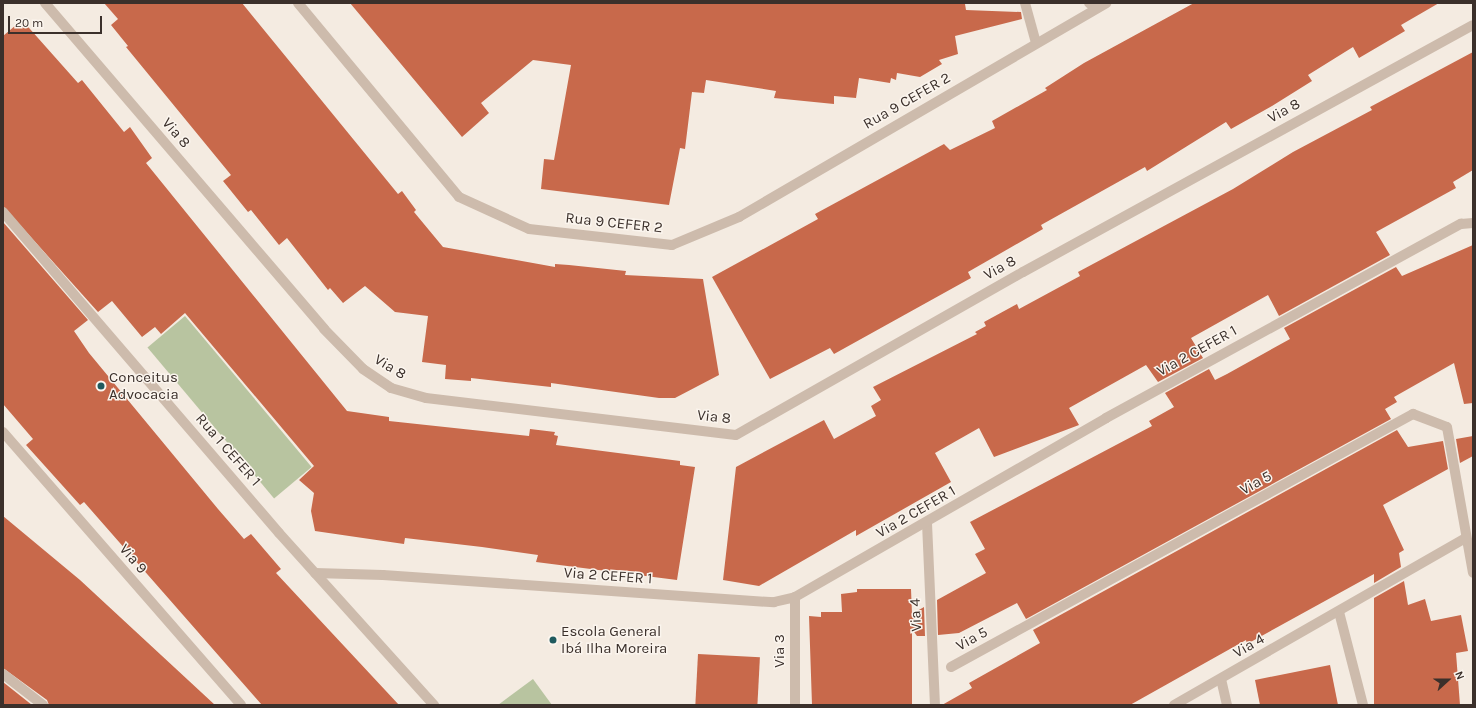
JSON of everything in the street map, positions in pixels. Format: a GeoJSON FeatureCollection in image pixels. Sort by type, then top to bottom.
{"type":"FeatureCollection","features":[{"type":"Feature","properties":{"kind":"street","name":"Via 8"},"geometry":{"type":"LineString","coordinates":[[45,3],[324,329],[363,368],[391,388],[426,398],[736,435],[1023,272],[1473,24]]}},
{"type":"Feature","properties":{"kind":"street","name":"Rua 9 CEFER 2"},"geometry":{"type":"LineString","coordinates":[[298,3],[459,197],[529,229],[672,245],[739,217],[1036,43],[1093,6],[1106,3]]}},
{"type":"Feature","properties":{"kind":"street"},"geometry":{"type":"LineString","coordinates":[[1025,3],[1036,43]]}},
{"type":"Feature","properties":{"kind":"street","name":"Rua 1 CEFER 1"},"geometry":{"type":"LineString","coordinates":[[3,212],[315,573],[434,705]]}},
{"type":"Feature","properties":{"kind":"street","name":"Via 2 CEFER 1"},"geometry":{"type":"LineString","coordinates":[[315,573],[383,575],[774,602],[795,596],[927,523],[1106,418],[1461,224],[1473,223]]}},
{"type":"Feature","properties":{"kind":"street","name":"Via 5"},"geometry":{"type":"LineString","coordinates":[[951,667],[1413,414],[1447,427],[1473,573]]}},
{"type":"Feature","properties":{"kind":"street","name":"Via 9"},"geometry":{"type":"LineString","coordinates":[[3,432],[240,705]]}},
{"type":"Feature","properties":{"kind":"street","name":"Via 4"},"geometry":{"type":"LineString","coordinates":[[927,523],[934,705]]}},
{"type":"Feature","properties":{"kind":"street","name":"Via 4"},"geometry":{"type":"LineString","coordinates":[[1174,705],[1466,538]]}},
{"type":"Feature","properties":{"kind":"street","name":"Via 3"},"geometry":{"type":"LineString","coordinates":[[795,596],[795,705]]}},
{"type":"Feature","properties":{"kind":"street"},"geometry":{"type":"LineString","coordinates":[[1339,612],[1363,705]]}},
{"type":"Feature","properties":{"kind":"street"},"geometry":{"type":"LineString","coordinates":[[3,674],[43,705]]}},
{"type":"Feature","properties":{"kind":"street"},"geometry":{"type":"LineString","coordinates":[[1221,679],[1227,705]]}},
{"type":"Feature","properties":{"kind":"green space"},"geometry":{"type":"Polygon","coordinates":[[[185,316],[312,467],[274,498],[147,347],[185,316]]]}},
{"type":"Feature","properties":{"kind":"green space"},"geometry":{"type":"Polygon","coordinates":[[[533,679],[552,705],[498,705],[533,679]]]}},
{"type":"Feature","properties":{"kind":"building"},"geometry":{"type":"Polygon","coordinates":[[[104,3],[242,3],[398,194],[402,191],[416,210],[414,212],[443,247],[555,267],[555,264],[569,265],[626,271],[625,275],[703,279],[719,375],[675,398],[659,398],[551,383],[551,387],[471,378],[471,381],[445,379],[446,365],[422,362],[428,316],[395,312],[365,286],[343,303],[330,288],[328,290],[287,238],[279,245],[251,210],[248,212],[223,181],[231,175],[126,47],[128,46],[111,25],[118,19],[104,3]]]}},
{"type":"Feature","properties":{"kind":"building"},"geometry":{"type":"Polygon","coordinates":[[[350,3],[951,3],[965,4],[966,10],[1021,12],[1022,19],[955,36],[958,54],[939,60],[942,64],[920,77],[897,73],[896,80],[891,78],[890,83],[859,78],[856,98],[834,96],[834,104],[774,98],[776,91],[706,80],[704,93],[692,92],[685,149],[680,148],[669,205],[541,189],[544,159],[554,160],[571,65],[533,60],[481,103],[489,113],[462,137],[350,3]]]}},
{"type":"Feature","properties":{"kind":"building"},"geometry":{"type":"Polygon","coordinates":[[[1194,3],[1439,3],[1401,25],[1405,31],[1359,58],[1353,47],[1308,75],[1312,81],[1272,106],[1231,129],[1226,122],[1147,171],[1145,167],[1041,225],[1043,229],[968,272],[971,278],[834,354],[830,348],[770,379],[712,277],[818,219],[815,214],[944,144],[950,150],[995,128],[992,121],[1047,90],[1045,88],[1084,63],[1194,3]]]}},
{"type":"Feature","properties":{"kind":"building"},"geometry":{"type":"Polygon","coordinates":[[[22,20],[78,83],[82,80],[124,132],[130,127],[152,158],[146,163],[347,411],[389,417],[389,421],[529,436],[530,429],[555,432],[554,435],[558,436],[556,445],[680,461],[680,465],[695,467],[677,580],[536,562],[538,555],[482,547],[405,538],[404,544],[315,531],[311,511],[314,493],[299,480],[314,466],[185,313],[161,334],[155,327],[142,337],[112,301],[98,312],[3,206],[3,36],[22,20]]]}},
{"type":"Feature","properties":{"kind":"building"},"geometry":{"type":"Polygon","coordinates":[[[1473,52],[1473,170],[1453,182],[1456,188],[1376,232],[1390,255],[1279,316],[1268,295],[1191,338],[1203,358],[1158,382],[1146,365],[1069,408],[1079,425],[994,457],[979,428],[935,453],[951,482],[856,536],[856,530],[759,586],[723,580],[736,467],[824,420],[834,439],[876,416],[871,406],[881,400],[873,387],[977,334],[975,332],[986,326],[984,322],[1017,304],[1019,309],[1080,276],[1078,272],[1233,189],[1293,152],[1372,110],[1370,107],[1473,52]]]}},
{"type":"Feature","properties":{"kind":"building"},"geometry":{"type":"Polygon","coordinates":[[[3,222],[88,320],[74,331],[89,353],[244,539],[251,534],[281,569],[276,573],[399,705],[262,705],[84,502],[80,505],[26,445],[33,439],[3,404],[3,222]]]}},
{"type":"Feature","properties":{"kind":"building"},"geometry":{"type":"Polygon","coordinates":[[[1473,245],[1473,403],[1464,404],[1454,363],[1394,397],[1397,402],[1385,409],[1391,419],[1026,619],[1017,603],[959,633],[938,635],[937,600],[986,573],[975,554],[985,549],[970,522],[1152,426],[1149,421],[1174,407],[1165,393],[1209,369],[1215,380],[1227,374],[1290,339],[1284,328],[1396,267],[1402,276],[1473,245]]]}},
{"type":"Feature","properties":{"kind":"building"},"geometry":{"type":"Polygon","coordinates":[[[1397,430],[1408,447],[1443,441],[1448,469],[1383,505],[1404,550],[1399,553],[1401,567],[1374,583],[1374,574],[1247,644],[1246,640],[1130,705],[942,705],[972,688],[969,683],[1040,643],[1033,630],[1397,430]]]}},
{"type":"Feature","properties":{"kind":"building"},"geometry":{"type":"Polygon","coordinates":[[[1473,436],[1473,456],[1460,463],[1456,439],[1473,436]]]}},
{"type":"Feature","properties":{"kind":"building"},"geometry":{"type":"Polygon","coordinates":[[[3,516],[80,580],[215,705],[49,705],[47,700],[3,668],[3,516]]]}},
{"type":"Feature","properties":{"kind":"building"},"geometry":{"type":"Polygon","coordinates":[[[1404,581],[1408,605],[1425,599],[1431,621],[1461,615],[1468,651],[1456,653],[1460,705],[1374,705],[1374,598],[1404,581]]]}},
{"type":"Feature","properties":{"kind":"building"},"geometry":{"type":"Polygon","coordinates":[[[857,589],[911,589],[912,614],[924,607],[925,636],[917,636],[912,629],[912,705],[812,705],[809,616],[821,617],[821,612],[842,612],[841,594],[857,592],[857,589]]]}},
{"type":"Feature","properties":{"kind":"building"},"geometry":{"type":"Polygon","coordinates":[[[698,654],[760,657],[757,705],[695,705],[698,654]]]}},
{"type":"Feature","properties":{"kind":"building"},"geometry":{"type":"Polygon","coordinates":[[[1330,665],[1338,705],[1260,705],[1255,680],[1330,665]]]}},
{"type":"Feature","properties":{"kind":"building"},"geometry":{"type":"Polygon","coordinates":[[[3,682],[32,705],[3,705],[3,682]]]}},
{"type":"Feature","properties":{"kind":"place","name":"Conceitus Advocacia"},"geometry":{"type":"Point","coordinates":[101,386]}},
{"type":"Feature","properties":{"kind":"place","name":"Escola General Ibá Ilha Moreira"},"geometry":{"type":"Point","coordinates":[553,640]}}]}
